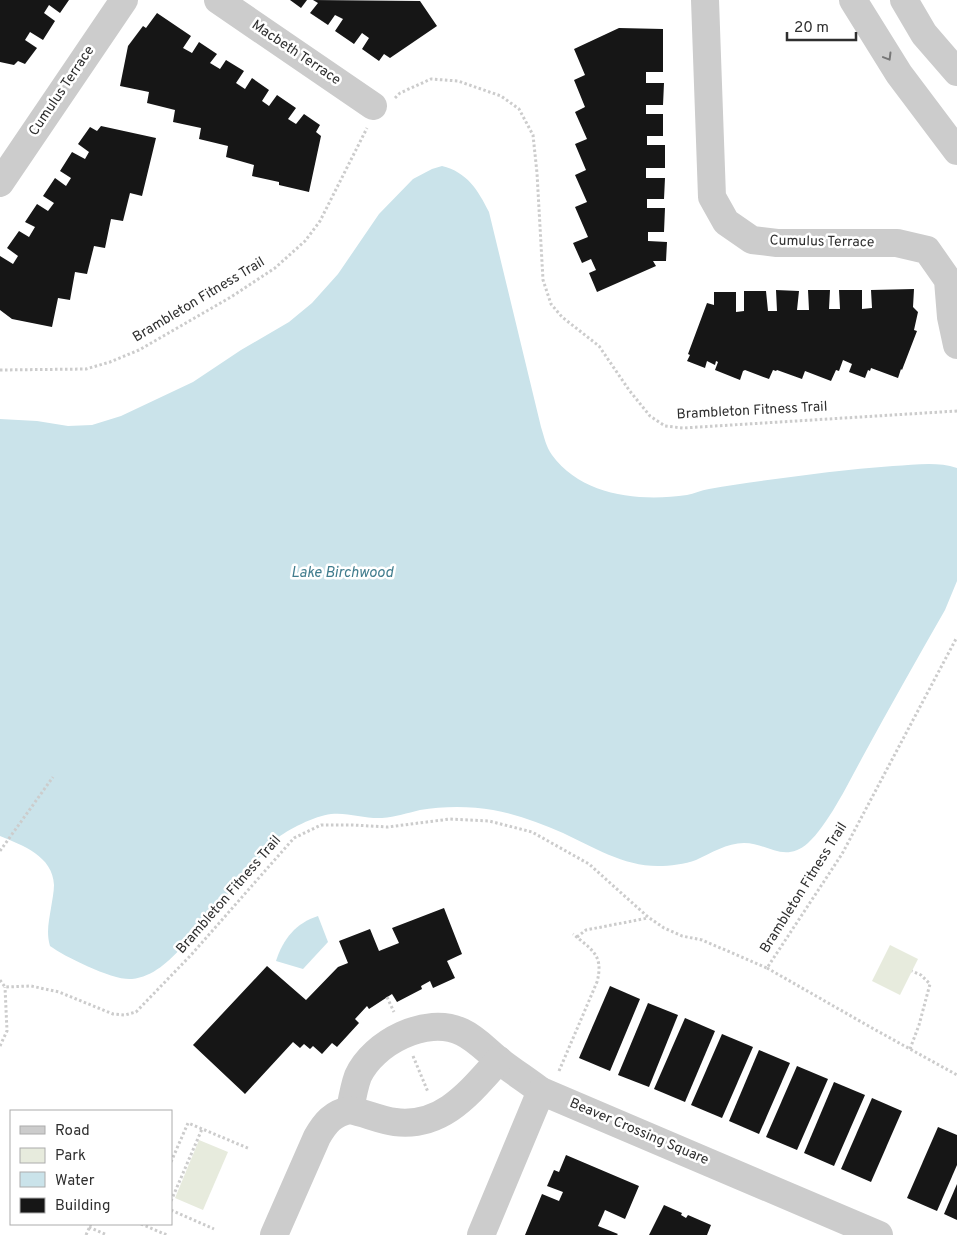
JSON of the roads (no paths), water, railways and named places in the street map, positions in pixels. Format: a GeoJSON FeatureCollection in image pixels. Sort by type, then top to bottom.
{"type":"FeatureCollection","features":[{"type":"Feature","properties":{"kind":"street","name":"Cumulus Terrace"},"geometry":{"type":"LineString","coordinates":[[0,183],[124,0]]}},
{"type":"Feature","properties":{"kind":"street","name":"Macbeth Terrace"},"geometry":{"type":"LineString","coordinates":[[218,0],[379,110]]}},
{"type":"Feature","properties":{"kind":"street","name":"Cumulus Terrace"},"geometry":{"type":"LineString","coordinates":[[705,0],[712,197],[726,222],[752,240],[778,242],[897,242],[926,250],[948,280],[951,317],[957,344]]}},
{"type":"Feature","properties":{"kind":"street"},"geometry":{"type":"LineString","coordinates":[[853,0],[899,74],[957,151]]}},
{"type":"Feature","properties":{"kind":"street"},"geometry":{"type":"LineString","coordinates":[[904,0],[924,34],[957,72]]}},
{"type":"Feature","properties":{"kind":"street","name":"Beaver Crossing Square"},"geometry":{"type":"LineString","coordinates":[[350,1110],[358,1076],[366,1064],[386,1044],[412,1031],[444,1028],[459,1031],[472,1038],[499,1060],[879,1235]]}},
{"type":"Feature","properties":{"kind":"street"},"geometry":{"type":"LineString","coordinates":[[274,1235],[316,1137],[334,1115],[350,1110],[397,1122],[434,1118],[458,1103],[499,1060]]}},
{"type":"Feature","properties":{"kind":"street"},"geometry":{"type":"LineString","coordinates":[[481,1235],[550,1082]]}},
{"type":"Feature","properties":{"kind":"water","name":"Lake Birchwood"},"geometry":{"type":"Polygon","coordinates":[[[442,166],[465,177],[481,196],[489,212],[541,427],[550,452],[564,469],[579,480],[613,493],[632,496],[669,497],[810,474],[925,464],[957,468],[957,581],[945,610],[838,803],[816,835],[799,849],[784,852],[753,844],[738,843],[687,863],[658,866],[633,863],[620,859],[537,822],[493,810],[447,807],[420,810],[382,818],[331,814],[317,817],[275,840],[210,917],[172,957],[154,972],[140,978],[124,979],[90,967],[50,946],[48,927],[54,885],[48,866],[35,853],[18,843],[0,836],[0,419],[37,421],[68,426],[92,425],[121,416],[193,382],[241,350],[289,322],[312,303],[338,274],[379,214],[413,179],[442,166]]]}},
{"type":"Feature","properties":{"kind":"water"},"geometry":{"type":"Polygon","coordinates":[[[318,916],[328,942],[303,969],[276,961],[282,946],[291,933],[303,923],[318,916]]]}}]}
